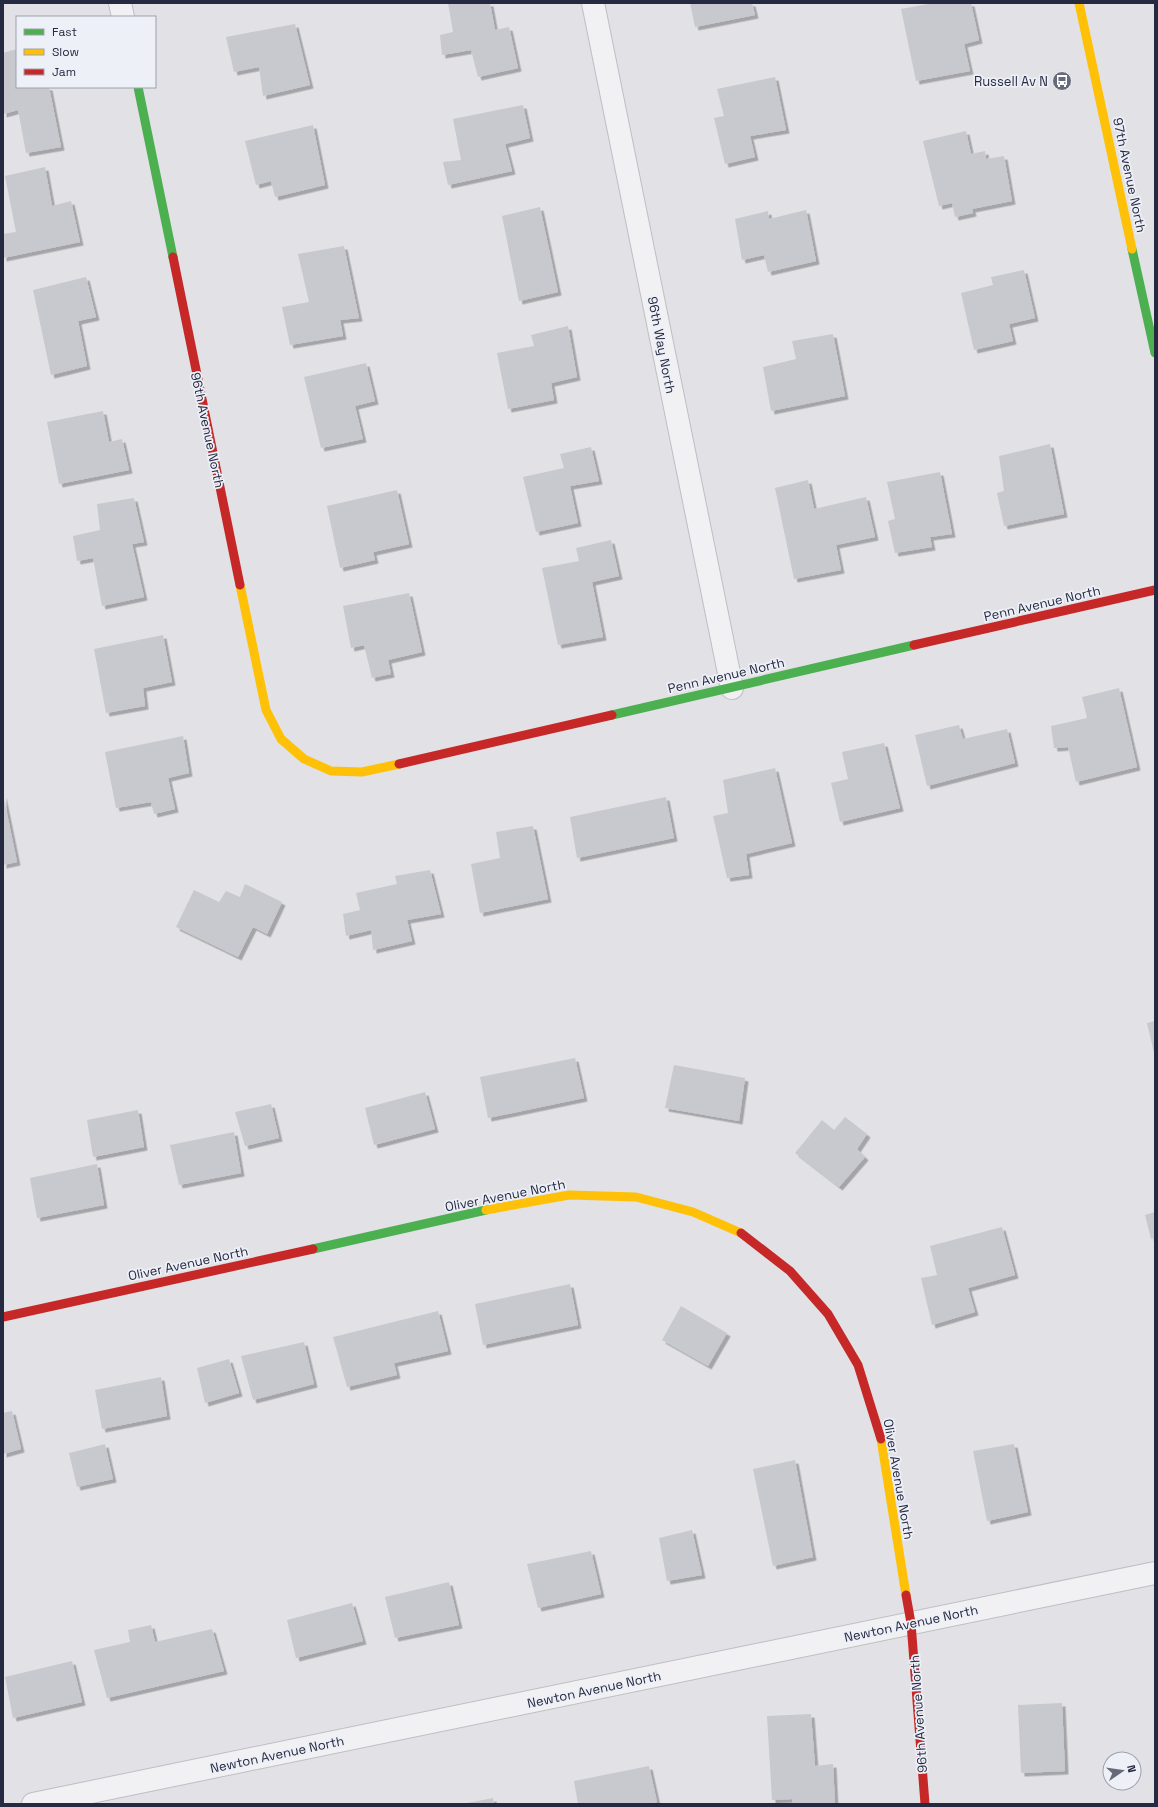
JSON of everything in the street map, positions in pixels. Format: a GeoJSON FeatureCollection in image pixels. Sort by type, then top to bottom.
{"type":"FeatureCollection","features":[{"type":"Feature","properties":{"kind":"street"},"geometry":{"type":"LineString","coordinates":[[120,3],[123,16]]}},
{"type":"Feature","properties":{"kind":"street","name":"96th Way North"},"geometry":{"type":"LineString","coordinates":[[593,3],[732,688]]}},
{"type":"Feature","properties":{"kind":"street","name":"97th Avenue North"},"geometry":{"type":"LineString","coordinates":[[1079,3],[1155,353]]}},
{"type":"Feature","properties":{"kind":"street","name":"96th Avenue North"},"geometry":{"type":"LineString","coordinates":[[138,88],[266,710],[281,739],[304,760]]}},
{"type":"Feature","properties":{"kind":"street","name":"Penn Avenue North"},"geometry":{"type":"LineString","coordinates":[[304,760],[331,771],[362,772],[1155,590]]}},
{"type":"Feature","properties":{"kind":"street","name":"Oliver Avenue North"},"geometry":{"type":"LineString","coordinates":[[3,1318],[519,1203],[569,1195],[636,1197],[693,1212],[745,1235],[790,1271],[828,1314],[858,1365],[879,1429],[911,1623]]}},
{"type":"Feature","properties":{"kind":"street","name":"Newton Avenue North"},"geometry":{"type":"LineString","coordinates":[[33,1804],[1155,1573]]}},
{"type":"Feature","properties":{"kind":"street","name":"96th Avenue North"},"geometry":{"type":"LineString","coordinates":[[911,1623],[925,1804]]}},
{"type":"Feature","properties":{"kind":"building"},"geometry":{"type":"Polygon","coordinates":[[[448,3],[490,3],[495,30],[509,27],[518,68],[478,77],[471,50],[442,55],[440,35],[453,32],[448,3]]]}},
{"type":"Feature","properties":{"kind":"building"},"geometry":{"type":"Polygon","coordinates":[[[690,3],[752,3],[755,15],[695,27],[690,3]]]}},
{"type":"Feature","properties":{"kind":"building"},"geometry":{"type":"Polygon","coordinates":[[[934,3],[971,3],[979,40],[964,44],[970,71],[916,81],[901,9],[934,3]]]}},
{"type":"Feature","properties":{"kind":"building"},"geometry":{"type":"Polygon","coordinates":[[[295,24],[310,85],[263,96],[259,67],[234,72],[226,37],[295,24]]]}},
{"type":"Feature","properties":{"kind":"building"},"geometry":{"type":"Polygon","coordinates":[[[16,49],[16,88],[49,88],[61,147],[26,153],[18,110],[3,114],[3,53],[16,49]]]}},
{"type":"Feature","properties":{"kind":"building"},"geometry":{"type":"Polygon","coordinates":[[[775,77],[786,130],[750,136],[755,157],[725,164],[714,118],[724,116],[717,89],[775,77]]]}},
{"type":"Feature","properties":{"kind":"building"},"geometry":{"type":"Polygon","coordinates":[[[523,105],[530,138],[505,144],[512,171],[448,185],[443,162],[461,160],[453,119],[523,105]]]}},
{"type":"Feature","properties":{"kind":"building"},"geometry":{"type":"Polygon","coordinates":[[[313,125],[325,185],[275,197],[271,181],[256,185],[245,141],[313,125]]]}},
{"type":"Feature","properties":{"kind":"building"},"geometry":{"type":"Polygon","coordinates":[[[966,131],[971,154],[985,151],[986,159],[1004,156],[1012,201],[972,209],[973,213],[955,217],[952,203],[939,206],[923,141],[966,131]]]}},
{"type":"Feature","properties":{"kind":"building"},"geometry":{"type":"Polygon","coordinates":[[[45,167],[52,206],[71,201],[80,242],[3,258],[3,234],[16,232],[5,176],[45,167]]]}},
{"type":"Feature","properties":{"kind":"building"},"geometry":{"type":"Polygon","coordinates":[[[540,207],[558,292],[519,301],[502,216],[540,207]]]}},
{"type":"Feature","properties":{"kind":"building"},"geometry":{"type":"Polygon","coordinates":[[[806,210],[816,261],[768,272],[764,255],[742,260],[735,219],[768,211],[769,219],[806,210]]]}},
{"type":"Feature","properties":{"kind":"building"},"geometry":{"type":"Polygon","coordinates":[[[344,246],[359,318],[340,320],[343,336],[290,345],[282,307],[309,302],[298,254],[344,246]]]}},
{"type":"Feature","properties":{"kind":"building"},"geometry":{"type":"Polygon","coordinates":[[[1024,270],[1035,318],[1009,324],[1013,341],[974,350],[961,293],[993,285],[991,277],[1024,270]]]}},
{"type":"Feature","properties":{"kind":"building"},"geometry":{"type":"Polygon","coordinates":[[[86,277],[96,317],[78,321],[87,366],[51,375],[33,290],[86,277]]]}},
{"type":"Feature","properties":{"kind":"building"},"geometry":{"type":"Polygon","coordinates":[[[568,326],[577,377],[551,383],[554,400],[508,409],[497,353],[534,346],[531,335],[568,326]]]}},
{"type":"Feature","properties":{"kind":"building"},"geometry":{"type":"Polygon","coordinates":[[[833,334],[845,396],[771,411],[763,367],[796,359],[792,341],[833,334]]]}},
{"type":"Feature","properties":{"kind":"building"},"geometry":{"type":"Polygon","coordinates":[[[366,363],[375,401],[355,406],[363,439],[321,448],[304,377],[366,363]]]}},
{"type":"Feature","properties":{"kind":"building"},"geometry":{"type":"Polygon","coordinates":[[[103,411],[109,442],[122,439],[129,470],[59,484],[47,422],[103,411]]]}},
{"type":"Feature","properties":{"kind":"building"},"geometry":{"type":"Polygon","coordinates":[[[1050,444],[1064,514],[1004,526],[997,493],[1004,491],[999,456],[1050,444]]]}},
{"type":"Feature","properties":{"kind":"building"},"geometry":{"type":"Polygon","coordinates":[[[591,447],[599,481],[570,486],[578,523],[536,532],[523,477],[564,468],[560,454],[591,447]]]}},
{"type":"Feature","properties":{"kind":"building"},"geometry":{"type":"Polygon","coordinates":[[[940,472],[952,534],[930,537],[932,547],[895,553],[888,521],[895,519],[887,482],[940,472]]]}},
{"type":"Feature","properties":{"kind":"building"},"geometry":{"type":"Polygon","coordinates":[[[808,480],[814,509],[866,497],[875,537],[836,545],[841,570],[794,579],[775,488],[808,480]]]}},
{"type":"Feature","properties":{"kind":"building"},"geometry":{"type":"Polygon","coordinates":[[[397,490],[409,544],[373,552],[375,560],[340,568],[327,506],[397,490]]]}},
{"type":"Feature","properties":{"kind":"building"},"geometry":{"type":"Polygon","coordinates":[[[134,498],[144,542],[132,544],[144,597],[102,606],[93,558],[77,561],[73,536],[100,530],[97,504],[134,498]]]}},
{"type":"Feature","properties":{"kind":"building"},"geometry":{"type":"Polygon","coordinates":[[[611,540],[619,576],[592,582],[603,637],[558,645],[542,568],[579,561],[576,548],[611,540]]]}},
{"type":"Feature","properties":{"kind":"building"},"geometry":{"type":"Polygon","coordinates":[[[409,593],[422,652],[388,660],[391,674],[372,678],[364,645],[351,648],[343,606],[409,593]]]}},
{"type":"Feature","properties":{"kind":"building"},"geometry":{"type":"Polygon","coordinates":[[[163,635],[172,682],[143,688],[145,706],[106,713],[94,649],[163,635]]]}},
{"type":"Feature","properties":{"kind":"building"},"geometry":{"type":"Polygon","coordinates":[[[1119,688],[1137,767],[1076,782],[1068,747],[1054,748],[1051,726],[1087,718],[1082,697],[1119,688]]]}},
{"type":"Feature","properties":{"kind":"building"},"geometry":{"type":"Polygon","coordinates":[[[959,725],[963,739],[1007,729],[1015,763],[927,786],[915,735],[959,725]]]}},
{"type":"Feature","properties":{"kind":"building"},"geometry":{"type":"Polygon","coordinates":[[[183,736],[189,773],[168,778],[175,809],[154,814],[151,802],[116,808],[105,752],[183,736]]]}},
{"type":"Feature","properties":{"kind":"building"},"geometry":{"type":"Polygon","coordinates":[[[884,743],[900,808],[840,822],[831,783],[848,779],[842,752],[884,743]]]}},
{"type":"Feature","properties":{"kind":"building"},"geometry":{"type":"Polygon","coordinates":[[[775,768],[792,843],[746,854],[749,875],[727,878],[713,816],[728,813],[723,780],[775,768]]]}},
{"type":"Feature","properties":{"kind":"building"},"geometry":{"type":"Polygon","coordinates":[[[3,794],[17,862],[3,865],[3,794]]]}},
{"type":"Feature","properties":{"kind":"building"},"geometry":{"type":"Polygon","coordinates":[[[666,797],[674,838],[577,858],[570,817],[666,797]]]}},
{"type":"Feature","properties":{"kind":"building"},"geometry":{"type":"Polygon","coordinates":[[[533,826],[548,899],[480,913],[471,864],[500,858],[496,832],[533,826]]]}},
{"type":"Feature","properties":{"kind":"building"},"geometry":{"type":"Polygon","coordinates":[[[430,870],[441,914],[407,920],[412,941],[373,950],[371,930],[346,936],[343,914],[360,910],[356,893],[397,884],[395,876],[430,870]]]}},
{"type":"Feature","properties":{"kind":"building"},"geometry":{"type":"Polygon","coordinates":[[[245,884],[282,902],[267,934],[253,927],[238,957],[176,927],[194,890],[219,902],[226,891],[240,897],[245,884]]]}},
{"type":"Feature","properties":{"kind":"building"},"geometry":{"type":"Polygon","coordinates":[[[1155,1021],[1155,1053],[1154,1053],[1147,1023],[1155,1021]]]}},
{"type":"Feature","properties":{"kind":"building"},"geometry":{"type":"Polygon","coordinates":[[[575,1058],[584,1098],[488,1118],[480,1077],[575,1058]]]}},
{"type":"Feature","properties":{"kind":"building"},"geometry":{"type":"Polygon","coordinates":[[[674,1065],[745,1078],[739,1121],[665,1108],[674,1065]]]}},
{"type":"Feature","properties":{"kind":"building"},"geometry":{"type":"Polygon","coordinates":[[[425,1092],[435,1129],[374,1145],[365,1108],[425,1092]]]}},
{"type":"Feature","properties":{"kind":"building"},"geometry":{"type":"Polygon","coordinates":[[[271,1104],[279,1138],[245,1146],[235,1112],[271,1104]]]}},
{"type":"Feature","properties":{"kind":"building"},"geometry":{"type":"Polygon","coordinates":[[[138,1110],[144,1147],[93,1157],[87,1120],[138,1110]]]}},
{"type":"Feature","properties":{"kind":"building"},"geometry":{"type":"Polygon","coordinates":[[[845,1117],[867,1134],[857,1149],[865,1157],[839,1187],[795,1153],[822,1120],[834,1130],[845,1117]]]}},
{"type":"Feature","properties":{"kind":"building"},"geometry":{"type":"Polygon","coordinates":[[[234,1132],[241,1173],[179,1185],[170,1145],[234,1132]]]}},
{"type":"Feature","properties":{"kind":"building"},"geometry":{"type":"Polygon","coordinates":[[[97,1164],[104,1205],[37,1218],[30,1178],[97,1164]]]}},
{"type":"Feature","properties":{"kind":"building"},"geometry":{"type":"Polygon","coordinates":[[[1155,1212],[1155,1238],[1151,1239],[1145,1215],[1155,1212]]]}},
{"type":"Feature","properties":{"kind":"building"},"geometry":{"type":"Polygon","coordinates":[[[1002,1227],[1015,1275],[968,1288],[975,1312],[932,1325],[921,1278],[937,1275],[930,1246],[1002,1227]]]}},
{"type":"Feature","properties":{"kind":"building"},"geometry":{"type":"Polygon","coordinates":[[[570,1284],[578,1325],[483,1345],[475,1304],[570,1284]]]}},
{"type":"Feature","properties":{"kind":"building"},"geometry":{"type":"Polygon","coordinates":[[[681,1306],[727,1333],[708,1366],[662,1340],[681,1306]]]}},
{"type":"Feature","properties":{"kind":"building"},"geometry":{"type":"Polygon","coordinates":[[[438,1311],[448,1351],[394,1363],[397,1375],[347,1387],[333,1337],[438,1311]]]}},
{"type":"Feature","properties":{"kind":"building"},"geometry":{"type":"Polygon","coordinates":[[[304,1342],[314,1384],[253,1400],[241,1356],[304,1342]]]}},
{"type":"Feature","properties":{"kind":"building"},"geometry":{"type":"Polygon","coordinates":[[[229,1359],[239,1393],[205,1403],[197,1368],[229,1359]]]}},
{"type":"Feature","properties":{"kind":"building"},"geometry":{"type":"Polygon","coordinates":[[[161,1377],[167,1416],[102,1429],[95,1390],[161,1377]]]}},
{"type":"Feature","properties":{"kind":"building"},"geometry":{"type":"Polygon","coordinates":[[[12,1411],[21,1449],[3,1454],[3,1413],[12,1411]]]}},
{"type":"Feature","properties":{"kind":"building"},"geometry":{"type":"Polygon","coordinates":[[[105,1444],[113,1479],[77,1487],[69,1453],[105,1444]]]}},
{"type":"Feature","properties":{"kind":"building"},"geometry":{"type":"Polygon","coordinates":[[[1014,1444],[1028,1512],[987,1521],[973,1451],[1014,1444]]]}},
{"type":"Feature","properties":{"kind":"building"},"geometry":{"type":"Polygon","coordinates":[[[795,1460],[813,1557],[773,1566],[753,1469],[795,1460]]]}},
{"type":"Feature","properties":{"kind":"building"},"geometry":{"type":"Polygon","coordinates":[[[692,1530],[702,1575],[667,1581],[659,1538],[692,1530]]]}},
{"type":"Feature","properties":{"kind":"building"},"geometry":{"type":"Polygon","coordinates":[[[591,1551],[601,1594],[538,1608],[527,1564],[591,1551]]]}},
{"type":"Feature","properties":{"kind":"building"},"geometry":{"type":"Polygon","coordinates":[[[449,1582],[459,1625],[395,1638],[385,1597],[449,1582]]]}},
{"type":"Feature","properties":{"kind":"building"},"geometry":{"type":"Polygon","coordinates":[[[352,1603],[363,1641],[296,1658],[287,1620],[352,1603]]]}},
{"type":"Feature","properties":{"kind":"building"},"geometry":{"type":"Polygon","coordinates":[[[151,1625],[155,1642],[212,1629],[224,1671],[107,1698],[94,1650],[130,1642],[128,1630],[151,1625]]]}},
{"type":"Feature","properties":{"kind":"building"},"geometry":{"type":"Polygon","coordinates":[[[72,1661],[82,1702],[13,1718],[5,1677],[72,1661]]]}},
{"type":"Feature","properties":{"kind":"building"},"geometry":{"type":"Polygon","coordinates":[[[1062,1703],[1065,1771],[1021,1773],[1018,1705],[1062,1703]]]}},
{"type":"Feature","properties":{"kind":"building"},"geometry":{"type":"Polygon","coordinates":[[[811,1714],[815,1766],[833,1764],[835,1804],[792,1804],[792,1799],[772,1800],[767,1716],[811,1714]]]}},
{"type":"Feature","properties":{"kind":"building"},"geometry":{"type":"Polygon","coordinates":[[[649,1766],[657,1802],[649,1804],[578,1804],[574,1781],[649,1766]]]}},
{"type":"Feature","properties":{"kind":"building"},"geometry":{"type":"Polygon","coordinates":[[[493,1798],[494,1804],[467,1804],[467,1803],[493,1798]]]}},
{"type":"Feature","properties":{"kind":"traffic: fast"},"geometry":{"type":"LineString","coordinates":[[138,88],[173,257]]}},
{"type":"Feature","properties":{"kind":"traffic: fast"},"geometry":{"type":"LineString","coordinates":[[1132,249],[1155,353]]}},
{"type":"Feature","properties":{"kind":"traffic: fast"},"geometry":{"type":"LineString","coordinates":[[612,715],[914,645]]}},
{"type":"Feature","properties":{"kind":"traffic: fast"},"geometry":{"type":"LineString","coordinates":[[313,1249],[486,1210]]}},
{"type":"Feature","properties":{"kind":"traffic: slow"},"geometry":{"type":"LineString","coordinates":[[1079,3],[1132,249]]}},
{"type":"Feature","properties":{"kind":"traffic: slow"},"geometry":{"type":"LineString","coordinates":[[240,585],[266,710],[281,739],[304,759],[331,771],[362,772],[399,764]]}},
{"type":"Feature","properties":{"kind":"traffic: slow"},"geometry":{"type":"LineString","coordinates":[[486,1210],[569,1195],[636,1197],[693,1212],[741,1233]]}},
{"type":"Feature","properties":{"kind":"traffic: slow"},"geometry":{"type":"LineString","coordinates":[[881,1439],[906,1595]]}},
{"type":"Feature","properties":{"kind":"traffic: jam"},"geometry":{"type":"LineString","coordinates":[[173,257],[240,585]]}},
{"type":"Feature","properties":{"kind":"traffic: jam"},"geometry":{"type":"LineString","coordinates":[[914,645],[1155,590]]}},
{"type":"Feature","properties":{"kind":"traffic: jam"},"geometry":{"type":"LineString","coordinates":[[399,764],[612,715]]}},
{"type":"Feature","properties":{"kind":"traffic: jam"},"geometry":{"type":"LineString","coordinates":[[741,1233],[790,1271],[828,1314],[858,1365],[881,1439]]}},
{"type":"Feature","properties":{"kind":"traffic: jam"},"geometry":{"type":"LineString","coordinates":[[3,1317],[313,1249]]}},
{"type":"Feature","properties":{"kind":"traffic: jam"},"geometry":{"type":"LineString","coordinates":[[906,1595],[911,1623],[925,1804]]}},
{"type":"Feature","properties":{"kind":"place","name":"Russell Av N"},"geometry":{"type":"Point","coordinates":[1062,81]}}]}
